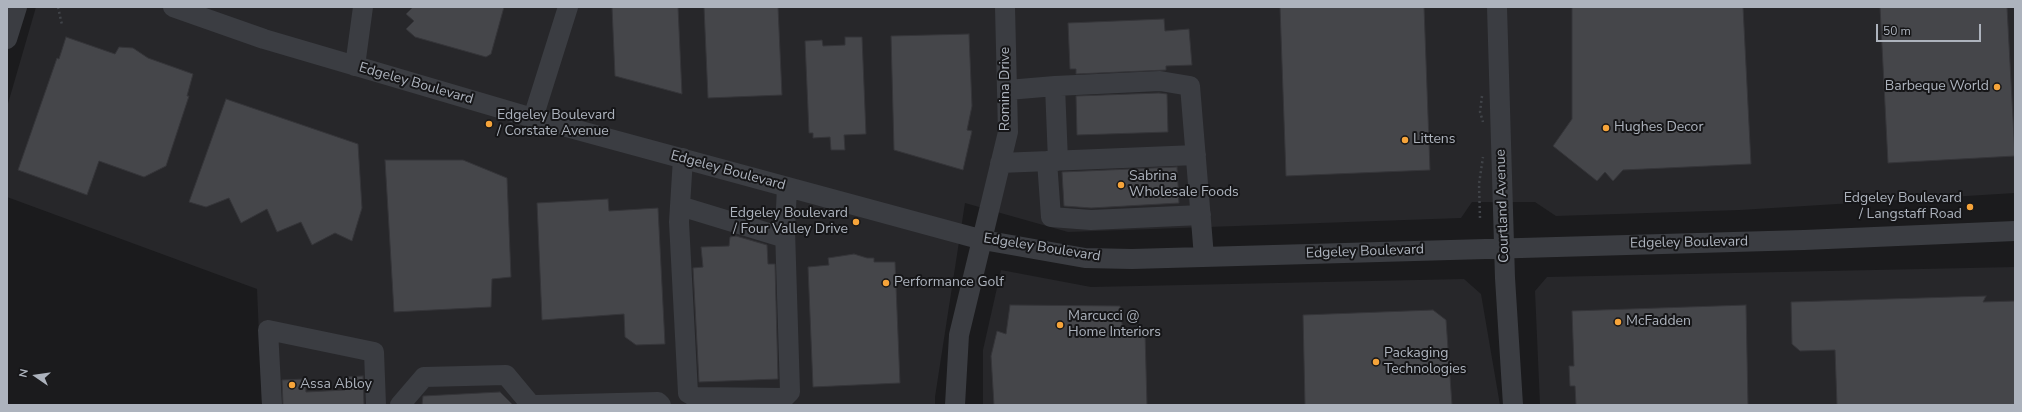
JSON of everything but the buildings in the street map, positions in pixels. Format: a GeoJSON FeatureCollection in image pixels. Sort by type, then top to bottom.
{"type":"FeatureCollection","features":[{"type":"Feature","properties":{"kind":"street"},"geometry":{"type":"LineString","coordinates":[[7,39],[17,7]]}},
{"type":"Feature","properties":{"kind":"street","name":"Edgeley Boulevard"},"geometry":{"type":"LineString","coordinates":[[174,7],[210,13],[264,39],[533,118],[983,240],[1085,258],[1132,259],[1810,240],[2015,231]]}},
{"type":"Feature","properties":{"kind":"street"},"geometry":{"type":"LineString","coordinates":[[533,118],[568,7]]}},
{"type":"Feature","properties":{"kind":"street","name":"Romina Drive"},"geometry":{"type":"LineString","coordinates":[[955,405],[959,335],[1008,132],[1005,7]]}},
{"type":"Feature","properties":{"kind":"street","name":"Courtland Avenue"},"geometry":{"type":"LineString","coordinates":[[1497,7],[1504,248],[1513,405]]}},
{"type":"Feature","properties":{"kind":"street"},"geometry":{"type":"LineString","coordinates":[[355,66],[356,9]]}},
{"type":"Feature","properties":{"kind":"street"},"geometry":{"type":"LineString","coordinates":[[1008,90],[1055,86],[1160,81],[1190,86],[1204,257]]}},
{"type":"Feature","properties":{"kind":"street"},"geometry":{"type":"LineString","coordinates":[[1055,86],[1051,217],[1091,220],[1201,215]]}},
{"type":"Feature","properties":{"kind":"street"},"geometry":{"type":"LineString","coordinates":[[1000,163],[1196,155]]}},
{"type":"Feature","properties":{"kind":"street"},"geometry":{"type":"LineString","coordinates":[[683,158],[679,222],[688,392],[695,398],[784,398],[790,392],[785,238],[788,187]]}},
{"type":"Feature","properties":{"kind":"street"},"geometry":{"type":"LineString","coordinates":[[680,206],[785,238]]}},
{"type":"Feature","properties":{"kind":"street"},"geometry":{"type":"LineString","coordinates":[[272,405],[268,330],[374,352],[376,405]]}},
{"type":"Feature","properties":{"kind":"street"},"geometry":{"type":"LineString","coordinates":[[400,405],[424,377],[506,375],[531,405]]}},
{"type":"Feature","properties":{"kind":"street"},"geometry":{"type":"LineString","coordinates":[[536,405],[658,402],[661,405]]}},
{"type":"Feature","properties":{"kind":"path"},"geometry":{"type":"LineString","coordinates":[[58,7],[62,25]]}},
{"type":"Feature","properties":{"kind":"path"},"geometry":{"type":"LineString","coordinates":[[1482,92],[1480,112],[1484,126]]}},
{"type":"Feature","properties":{"kind":"path"},"geometry":{"type":"LineString","coordinates":[[1480,218],[1479,184],[1484,151]]}},
{"type":"Feature","properties":{"kind":"shaded area"},"geometry":{"type":"Polygon","coordinates":[[[36,7],[2015,7],[2015,193],[1740,210],[1556,216],[1535,202],[1472,202],[1461,218],[1068,232],[965,203],[935,405],[262,405],[257,289],[7,197],[7,107],[36,7]]]}},
{"type":"Feature","properties":{"kind":"shaded area"},"geometry":{"type":"Polygon","coordinates":[[[2015,267],[2015,405],[1540,405],[1535,291],[1547,277],[2015,267]]]}},
{"type":"Feature","properties":{"kind":"shaded area"},"geometry":{"type":"Polygon","coordinates":[[[1001,270],[1091,287],[1464,279],[1481,294],[1500,405],[983,405],[983,350],[1001,270]]]}},
{"type":"Feature","properties":{"kind":"place","name":"Barbeque World"},"geometry":{"type":"Point","coordinates":[1997,87]}},
{"type":"Feature","properties":{"kind":"place","name":"Edgeley Boulevard / Corstate Avenue"},"geometry":{"type":"Point","coordinates":[489,124]}},
{"type":"Feature","properties":{"kind":"place","name":"Hughes Decor"},"geometry":{"type":"Point","coordinates":[1606,128]}},
{"type":"Feature","properties":{"kind":"place","name":"Littens"},"geometry":{"type":"Point","coordinates":[1405,140]}},
{"type":"Feature","properties":{"kind":"place","name":"Sabrina Wholesale Foods"},"geometry":{"type":"Point","coordinates":[1121,185]}},
{"type":"Feature","properties":{"kind":"place","name":"Edgeley Boulevard / Langstaff Road"},"geometry":{"type":"Point","coordinates":[1970,207]}},
{"type":"Feature","properties":{"kind":"place","name":"Edgeley Boulevard / Four Valley Drive"},"geometry":{"type":"Point","coordinates":[856,222]}},
{"type":"Feature","properties":{"kind":"place","name":"Performance Golf"},"geometry":{"type":"Point","coordinates":[886,283]}},
{"type":"Feature","properties":{"kind":"place","name":"McFadden"},"geometry":{"type":"Point","coordinates":[1618,322]}},
{"type":"Feature","properties":{"kind":"place","name":"Marcucci @ Home Interiors"},"geometry":{"type":"Point","coordinates":[1060,325]}},
{"type":"Feature","properties":{"kind":"place","name":"Packaging Technologies"},"geometry":{"type":"Point","coordinates":[1376,362]}},
{"type":"Feature","properties":{"kind":"place","name":"Assa Abloy"},"geometry":{"type":"Point","coordinates":[292,385]}}]}
